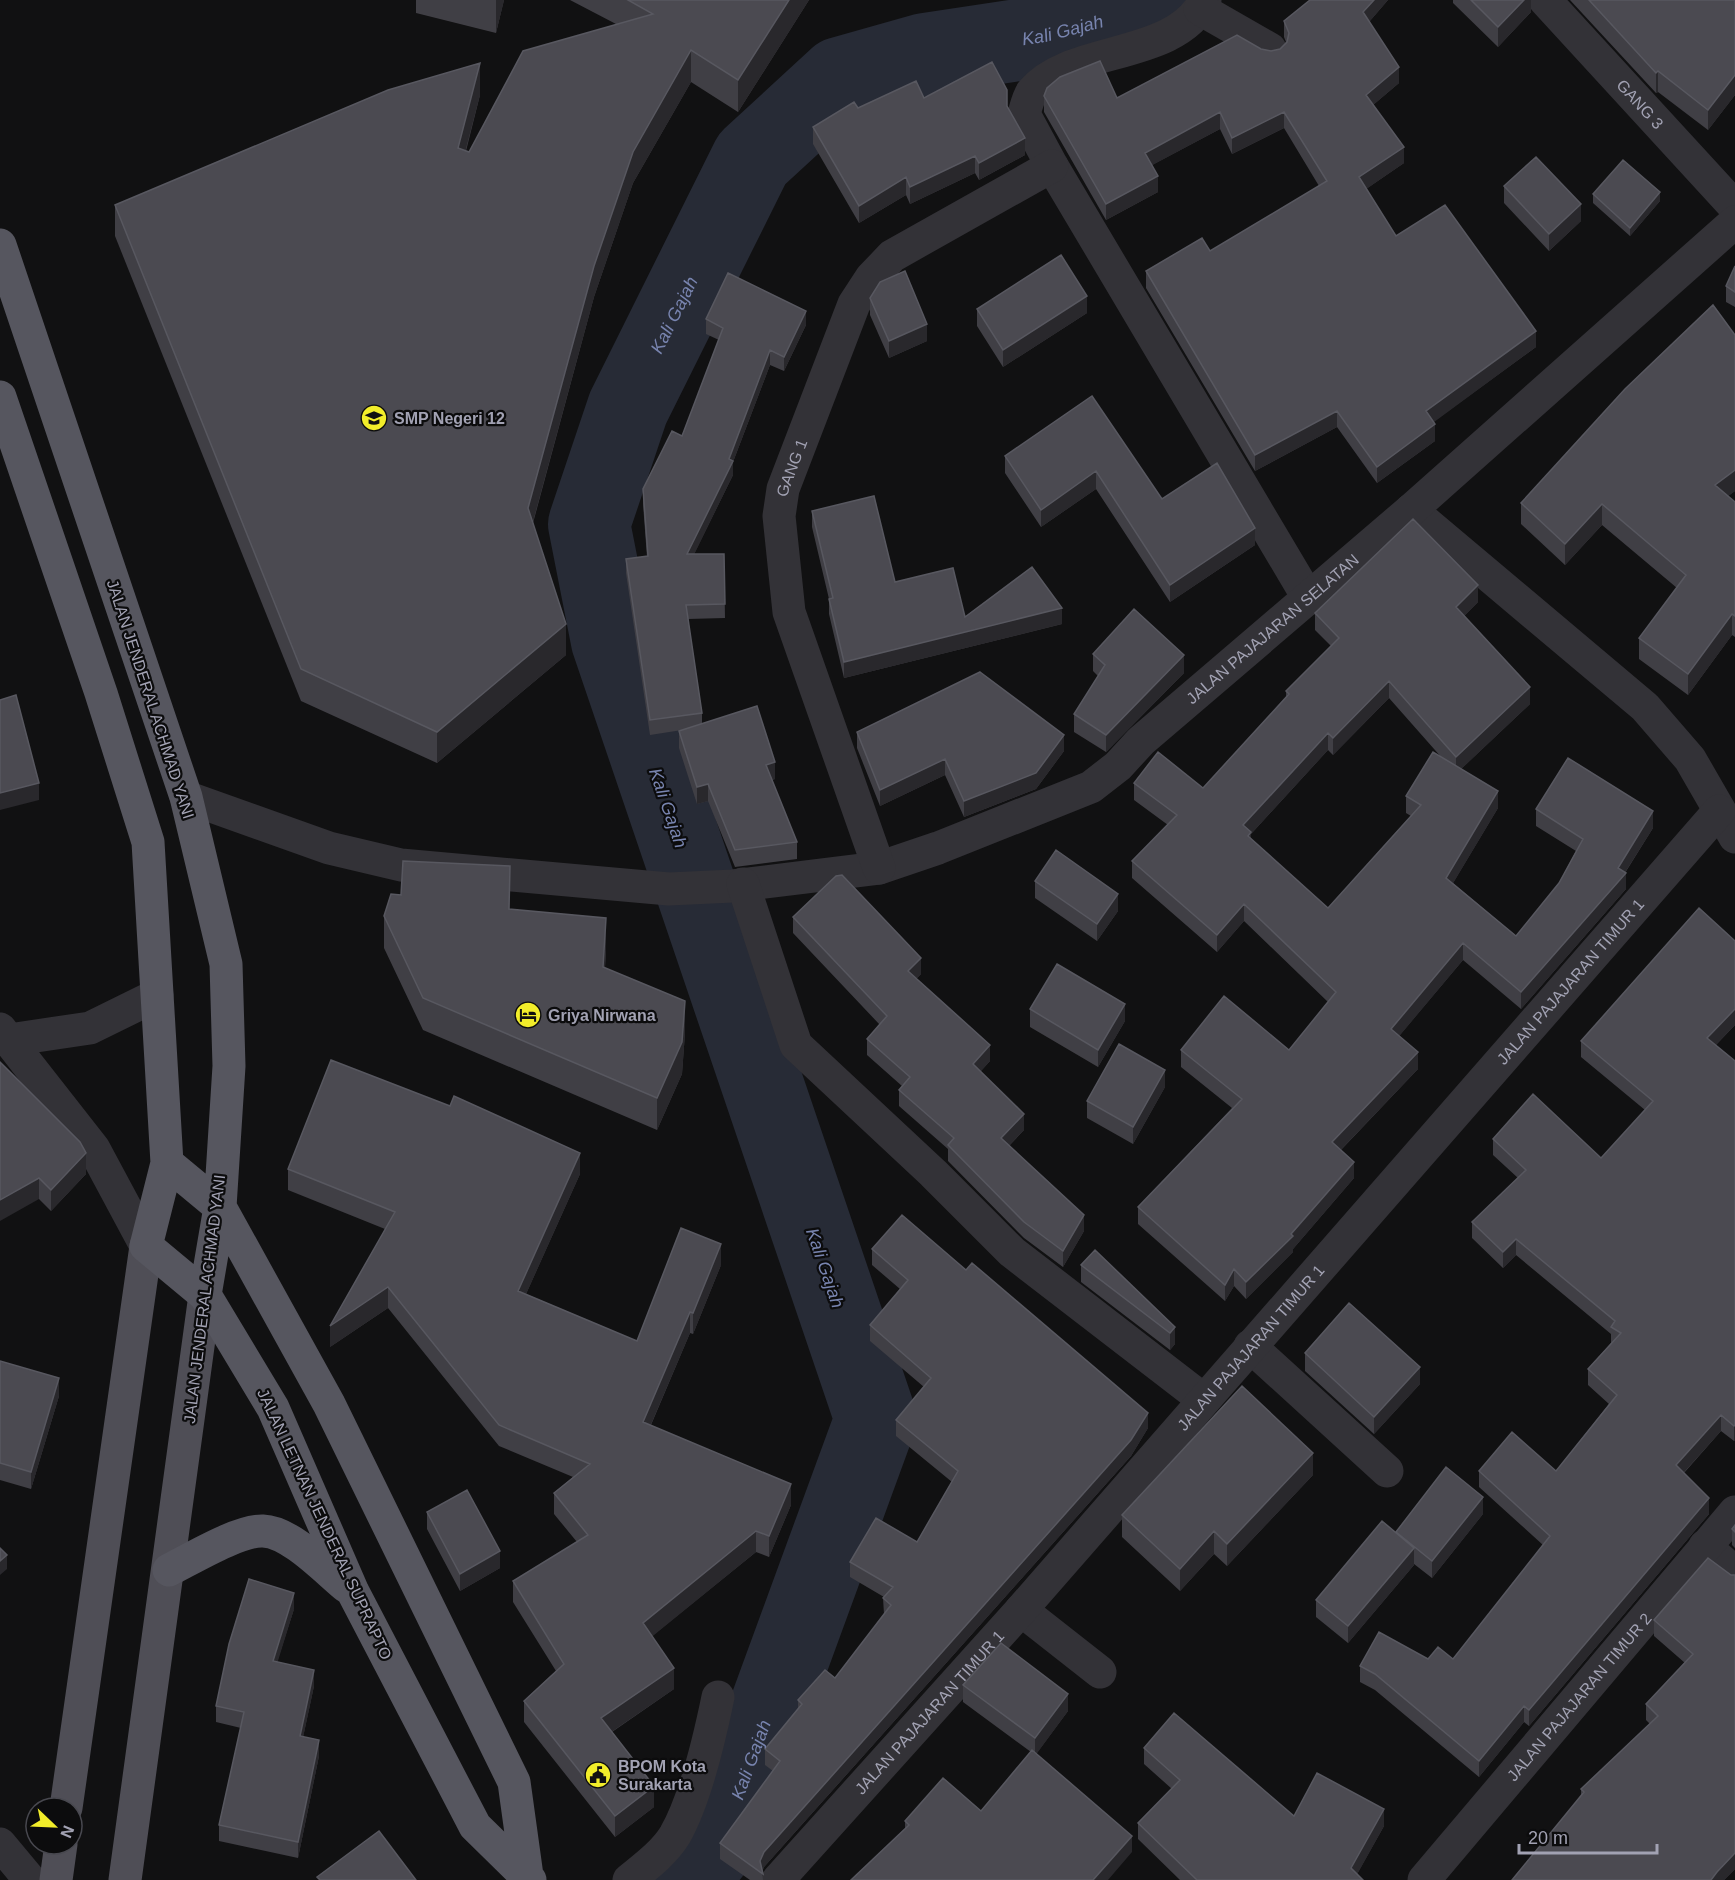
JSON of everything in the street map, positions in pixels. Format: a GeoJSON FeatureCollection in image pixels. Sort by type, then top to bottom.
{"type":"FeatureCollection","features":[{"type":"Feature","properties":{"kind":"highway","name":"JALAN JENDERAL ACHMAD YANI"},"geometry":{"type":"LineString","coordinates":[[0,245],[186,797],[226,964],[229,1066],[220,1207],[205,1295]]}},
{"type":"Feature","properties":{"kind":"highway"},"geometry":{"type":"LineString","coordinates":[[0,397],[101,693],[148,842],[167,1162],[146,1246]]}},
{"type":"Feature","properties":{"kind":"highway","name":"JALAN LETNAN JENDERAL SUPRAPTO"},"geometry":{"type":"LineString","coordinates":[[167,1162],[220,1207],[328,1404],[514,1782],[529,1878]]}},
{"type":"Feature","properties":{"kind":"highway","name":"JALAN LETNAN JENDERAL SUPRAPTO"},"geometry":{"type":"LineString","coordinates":[[146,1246],[205,1295],[273,1408],[353,1592],[475,1826],[529,1878]]}},
{"type":"Feature","properties":{"kind":"highway"},"geometry":{"type":"LineString","coordinates":[[169,1570],[230,1540],[263,1531],[291,1541],[353,1592]]}},
{"type":"Feature","properties":{"kind":"main road"},"geometry":{"type":"LineString","coordinates":[[68,1796],[146,1246]]}},
{"type":"Feature","properties":{"kind":"main road","name":"JALAN JENDERAL ACHMAD YANI"},"geometry":{"type":"LineString","coordinates":[[125,1880],[205,1295]]}},
{"type":"Feature","properties":{"kind":"main road"},"geometry":{"type":"LineString","coordinates":[[56,1880],[59,1856]]}},
{"type":"Feature","properties":{"kind":"street","name":"GANG 3"},"geometry":{"type":"LineString","coordinates":[[1545,0],[1735,207]]}},
{"type":"Feature","properties":{"kind":"street"},"geometry":{"type":"LineString","coordinates":[[1270,49],[1202,5],[1182,28],[1047,79],[1031,94],[1024,114],[1052,166],[1309,599]]}},
{"type":"Feature","properties":{"kind":"street","name":"GANG 1"},"geometry":{"type":"LineString","coordinates":[[879,868],[789,612],[779,538],[778,516],[783,489],[836,347],[854,304],[870,278],[892,256],[1052,166]]}},
{"type":"Feature","properties":{"kind":"street","name":"JALAN PAJAJARAN SELATAN"},"geometry":{"type":"LineString","coordinates":[[186,797],[329,848],[400,866],[669,888],[738,885],[879,868],[938,848],[1091,787],[1119,766],[1141,741],[1411,510],[1735,222]]}},
{"type":"Feature","properties":{"kind":"street"},"geometry":{"type":"LineString","coordinates":[[1411,510],[1645,707],[1690,759],[1727,824]]}},
{"type":"Feature","properties":{"kind":"street","name":"JALAN PAJAJARAN TIMUR 1"},"geometry":{"type":"LineString","coordinates":[[791,1876],[1251,1346],[1727,824]]}},
{"type":"Feature","properties":{"kind":"street"},"geometry":{"type":"LineString","coordinates":[[738,885],[795,1045],[933,1173],[1012,1252],[1204,1400]]}},
{"type":"Feature","properties":{"kind":"street"},"geometry":{"type":"LineString","coordinates":[[5,1035],[90,1028],[157,995]]}},
{"type":"Feature","properties":{"kind":"street","name":"JALAN LETNAN JENDERAL SUPRAPTO"},"geometry":{"type":"LineString","coordinates":[[5,1035],[94,1149],[146,1246]]}},
{"type":"Feature","properties":{"kind":"street"},"geometry":{"type":"LineString","coordinates":[[1251,1346],[1387,1471]]}},
{"type":"Feature","properties":{"kind":"street","name":"JALAN PAJAJARAN TIMUR 2"},"geometry":{"type":"LineString","coordinates":[[1424,1880],[1735,1512]]}},
{"type":"Feature","properties":{"kind":"street"},"geometry":{"type":"LineString","coordinates":[[1705,1546],[1735,1573]]}},
{"type":"Feature","properties":{"kind":"street"},"geometry":{"type":"LineString","coordinates":[[1021,1610],[1100,1672]]}},
{"type":"Feature","properties":{"kind":"street"},"geometry":{"type":"LineString","coordinates":[[629,1880],[652,1861],[675,1835],[710,1736],[718,1697]]}},
{"type":"Feature","properties":{"kind":"street"},"geometry":{"type":"LineString","coordinates":[[0,1844],[30,1880]]}},
{"type":"Feature","properties":{"kind":"building","name":"SMP Negeri 12"},"geometry":{"type":"Polygon","coordinates":[[[628,0],[789,0],[738,80],[691,50],[633,152],[594,266],[528,508],[566,624],[437,732],[301,669],[115,205],[388,90],[480,63],[458,148],[469,152],[523,51],[653,14],[628,0]]]}},
{"type":"Feature","properties":{"kind":"building"},"geometry":{"type":"Polygon","coordinates":[[[1310,0],[1374,0],[1363,12],[1399,67],[1366,95],[1404,147],[1359,177],[1396,236],[1445,205],[1536,331],[1426,411],[1435,424],[1377,467],[1337,411],[1255,455],[1146,271],[1202,238],[1210,251],[1327,181],[1284,112],[1232,138],[1220,112],[1145,153],[1158,176],[1106,204],[1044,96],[1047,88],[1060,77],[1100,61],[1117,98],[1237,35],[1261,49],[1271,51],[1280,49],[1287,42],[1289,33],[1284,21],[1310,0]]]}},
{"type":"Feature","properties":{"kind":"building"},"geometry":{"type":"Polygon","coordinates":[[[1471,0],[1524,0],[1498,27],[1471,0]]]}},
{"type":"Feature","properties":{"kind":"building"},"geometry":{"type":"Polygon","coordinates":[[[1589,0],[1735,0],[1735,75],[1708,110],[1658,71],[1656,73],[1589,0]]]}},
{"type":"Feature","properties":{"kind":"building"},"geometry":{"type":"Polygon","coordinates":[[[992,62],[1007,90],[1007,106],[1025,138],[979,163],[975,156],[910,187],[906,177],[859,206],[813,127],[854,102],[858,108],[916,81],[924,98],[992,62]]]}},
{"type":"Feature","properties":{"kind":"building"},"geometry":{"type":"Polygon","coordinates":[[[1536,157],[1581,204],[1549,234],[1504,186],[1536,157]]]}},
{"type":"Feature","properties":{"kind":"building"},"geometry":{"type":"Polygon","coordinates":[[[1623,160],[1660,192],[1630,228],[1593,194],[1623,160]]]}},
{"type":"Feature","properties":{"kind":"building"},"geometry":{"type":"Polygon","coordinates":[[[1061,255],[1087,296],[1003,350],[977,309],[1061,255]]]}},
{"type":"Feature","properties":{"kind":"building"},"geometry":{"type":"Polygon","coordinates":[[[1735,266],[1735,292],[1726,286],[1735,266]]]}},
{"type":"Feature","properties":{"kind":"building"},"geometry":{"type":"Polygon","coordinates":[[[905,271],[927,324],[889,341],[870,298],[880,282],[905,271]]]}},
{"type":"Feature","properties":{"kind":"building"},"geometry":{"type":"Polygon","coordinates":[[[728,273],[806,311],[784,357],[770,350],[729,459],[733,461],[687,554],[724,554],[725,604],[686,605],[702,713],[650,720],[626,559],[648,556],[643,489],[672,431],[682,436],[723,328],[706,319],[728,273]]]}},
{"type":"Feature","properties":{"kind":"building"},"geometry":{"type":"Polygon","coordinates":[[[1713,305],[1735,335],[1735,470],[1715,485],[1735,502],[1735,616],[1732,614],[1688,674],[1639,638],[1686,575],[1602,504],[1565,544],[1521,503],[1625,389],[1713,305]]]}},
{"type":"Feature","properties":{"kind":"building"},"geometry":{"type":"Polygon","coordinates":[[[1092,396],[1162,499],[1217,463],[1255,528],[1170,585],[1096,471],[1041,510],[1005,456],[1092,396]]]}},
{"type":"Feature","properties":{"kind":"building"},"geometry":{"type":"Polygon","coordinates":[[[874,496],[895,582],[953,568],[965,617],[1032,567],[1062,608],[844,662],[829,599],[833,598],[812,511],[874,496]]]}},
{"type":"Feature","properties":{"kind":"building"},"geometry":{"type":"Polygon","coordinates":[[[1413,519],[1478,585],[1456,607],[1530,687],[1456,757],[1389,681],[1333,738],[1328,733],[1243,825],[1251,832],[1248,836],[1328,908],[1421,805],[1406,796],[1433,752],[1498,791],[1446,878],[1516,936],[1559,883],[1583,839],[1536,809],[1568,758],[1653,811],[1618,868],[1626,873],[1521,992],[1463,943],[1391,1029],[1418,1052],[1332,1142],[1354,1162],[1291,1234],[1293,1236],[1246,1282],[1234,1269],[1225,1285],[1138,1207],[1242,1099],[1181,1050],[1224,996],[1289,1050],[1336,992],[1244,904],[1217,935],[1132,861],[1177,815],[1134,783],[1158,752],[1203,788],[1289,694],[1286,691],[1339,638],[1315,613],[1413,519]]]}},
{"type":"Feature","properties":{"kind":"building"},"geometry":{"type":"Polygon","coordinates":[[[1134,609],[1184,655],[1106,735],[1074,714],[1105,665],[1093,654],[1134,609]]]}},
{"type":"Feature","properties":{"kind":"building"},"geometry":{"type":"Polygon","coordinates":[[[980,672],[1064,735],[1036,773],[964,801],[945,759],[880,790],[857,732],[980,672]]]}},
{"type":"Feature","properties":{"kind":"building"},"geometry":{"type":"Polygon","coordinates":[[[16,695],[39,783],[0,793],[0,700],[16,695]]]}},
{"type":"Feature","properties":{"kind":"building"},"geometry":{"type":"Polygon","coordinates":[[[757,706],[775,762],[766,765],[797,842],[735,850],[708,784],[697,787],[679,731],[757,706]]]}},
{"type":"Feature","properties":{"kind":"building"},"geometry":{"type":"Polygon","coordinates":[[[1056,850],[1118,894],[1097,924],[1035,881],[1056,850]]]}},
{"type":"Feature","properties":{"kind":"building","name":"Griya Nirwana"},"geometry":{"type":"Polygon","coordinates":[[[403,861],[510,866],[509,909],[606,918],[603,967],[685,1001],[682,1042],[657,1098],[423,998],[384,916],[391,894],[401,895],[403,861]]]}},
{"type":"Feature","properties":{"kind":"building"},"geometry":{"type":"Polygon","coordinates":[[[842,875],[921,958],[908,971],[990,1045],[973,1064],[1024,1114],[1001,1138],[1084,1215],[1063,1251],[1024,1222],[948,1145],[954,1138],[899,1090],[910,1077],[867,1039],[887,1016],[793,917],[836,876],[842,875]]]}},
{"type":"Feature","properties":{"kind":"building"},"geometry":{"type":"Polygon","coordinates":[[[1699,908],[1735,941],[1735,1009],[1707,1038],[1735,1061],[1735,1425],[1721,1415],[1676,1465],[1709,1498],[1529,1710],[1524,1706],[1479,1761],[1375,1674],[1360,1666],[1379,1632],[1428,1659],[1438,1647],[1453,1659],[1550,1536],[1479,1471],[1512,1432],[1556,1471],[1617,1395],[1588,1369],[1621,1333],[1611,1327],[1615,1321],[1516,1239],[1503,1252],[1472,1222],[1526,1170],[1493,1139],[1533,1094],[1601,1158],[1653,1101],[1581,1041],[1699,908]]]}},
{"type":"Feature","properties":{"kind":"building"},"geometry":{"type":"Polygon","coordinates":[[[1057,964],[1125,1004],[1098,1050],[1030,1009],[1057,964]]]}},
{"type":"Feature","properties":{"kind":"building"},"geometry":{"type":"Polygon","coordinates":[[[1119,1044],[1165,1070],[1133,1127],[1087,1101],[1119,1044]]]}},
{"type":"Feature","properties":{"kind":"building"},"geometry":{"type":"Polygon","coordinates":[[[331,1060],[450,1106],[454,1096],[580,1153],[518,1291],[637,1341],[681,1228],[721,1244],[693,1313],[690,1312],[643,1422],[791,1484],[769,1536],[756,1531],[643,1623],[674,1668],[601,1718],[654,1786],[615,1816],[524,1701],[564,1664],[513,1581],[588,1535],[554,1493],[590,1464],[499,1425],[388,1287],[330,1326],[395,1212],[288,1169],[331,1060]]]}},
{"type":"Feature","properties":{"kind":"building"},"geometry":{"type":"Polygon","coordinates":[[[0,1062],[80,1142],[86,1153],[51,1190],[39,1178],[0,1200],[0,1062]]]}},
{"type":"Feature","properties":{"kind":"building"},"geometry":{"type":"Polygon","coordinates":[[[902,1215],[966,1270],[972,1263],[1148,1413],[1131,1440],[764,1852],[760,1861],[763,1874],[720,1843],[780,1761],[765,1749],[802,1704],[798,1700],[825,1670],[835,1678],[891,1605],[883,1598],[893,1587],[850,1562],[876,1518],[917,1542],[958,1471],[896,1420],[931,1378],[870,1325],[908,1280],[872,1249],[902,1215]]]}},
{"type":"Feature","properties":{"kind":"building"},"geometry":{"type":"Polygon","coordinates":[[[1095,1250],[1175,1327],[1170,1333],[1081,1265],[1095,1250]]]}},
{"type":"Feature","properties":{"kind":"building"},"geometry":{"type":"Polygon","coordinates":[[[1349,1303],[1420,1367],[1374,1417],[1305,1353],[1349,1303]]]}},
{"type":"Feature","properties":{"kind":"building"},"geometry":{"type":"Polygon","coordinates":[[[0,1361],[59,1378],[31,1472],[0,1463],[0,1361]]]}},
{"type":"Feature","properties":{"kind":"building"},"geometry":{"type":"Polygon","coordinates":[[[1242,1386],[1313,1453],[1227,1544],[1214,1531],[1180,1569],[1122,1515],[1242,1386]]]}},
{"type":"Feature","properties":{"kind":"building"},"geometry":{"type":"Polygon","coordinates":[[[1446,1467],[1483,1497],[1432,1561],[1396,1532],[1446,1467]]]}},
{"type":"Feature","properties":{"kind":"building"},"geometry":{"type":"Polygon","coordinates":[[[467,1490],[500,1551],[460,1574],[427,1512],[467,1490]]]}},
{"type":"Feature","properties":{"kind":"building"},"geometry":{"type":"Polygon","coordinates":[[[1382,1521],[1414,1548],[1348,1626],[1316,1600],[1382,1521]]]}},
{"type":"Feature","properties":{"kind":"building"},"geometry":{"type":"Polygon","coordinates":[[[0,1548],[7,1555],[0,1561],[0,1548]]]}},
{"type":"Feature","properties":{"kind":"building"},"geometry":{"type":"Polygon","coordinates":[[[1708,1558],[1731,1575],[1735,1575],[1735,1853],[1711,1880],[1512,1880],[1584,1792],[1581,1789],[1658,1716],[1646,1704],[1693,1654],[1654,1620],[1708,1558]]]}},
{"type":"Feature","properties":{"kind":"building"},"geometry":{"type":"Polygon","coordinates":[[[249,1579],[294,1593],[273,1661],[314,1670],[300,1736],[319,1740],[298,1842],[219,1825],[244,1712],[216,1706],[229,1644],[249,1579]]]}},
{"type":"Feature","properties":{"kind":"building"},"geometry":{"type":"Polygon","coordinates":[[[1001,1643],[1068,1694],[1035,1738],[963,1685],[1001,1643]]]}},
{"type":"Feature","properties":{"kind":"building"},"geometry":{"type":"Polygon","coordinates":[[[1174,1713],[1294,1816],[1317,1773],[1384,1809],[1351,1868],[1363,1880],[1197,1880],[1138,1823],[1180,1780],[1144,1748],[1174,1713]]]}},
{"type":"Feature","properties":{"kind":"building"},"geometry":{"type":"Polygon","coordinates":[[[1032,1750],[1132,1836],[1093,1880],[851,1880],[909,1825],[905,1821],[943,1778],[981,1811],[1032,1750]]]}},
{"type":"Feature","properties":{"kind":"building"},"geometry":{"type":"Polygon","coordinates":[[[379,1831],[416,1880],[320,1880],[317,1877],[379,1831]]]}},
{"type":"Feature","properties":{"kind":"waterway","name":"Kali Gajah"},"geometry":{"type":"LineString","coordinates":[[687,1880],[724,1834],[876,1419],[612,641],[589,524],[628,408],[752,159],[840,78],[925,54],[1045,36],[1148,9],[1159,0]]}},
{"type":"Feature","properties":{"kind":"place","name":"SMP Negeri 12"},"geometry":{"type":"Point","coordinates":[374,418]}},
{"type":"Feature","properties":{"kind":"place","name":"Griya Nirwana"},"geometry":{"type":"Point","coordinates":[528,1015]}},
{"type":"Feature","properties":{"kind":"place","name":"BPOM Kota Surakarta"},"geometry":{"type":"Point","coordinates":[598,1775]}}]}
